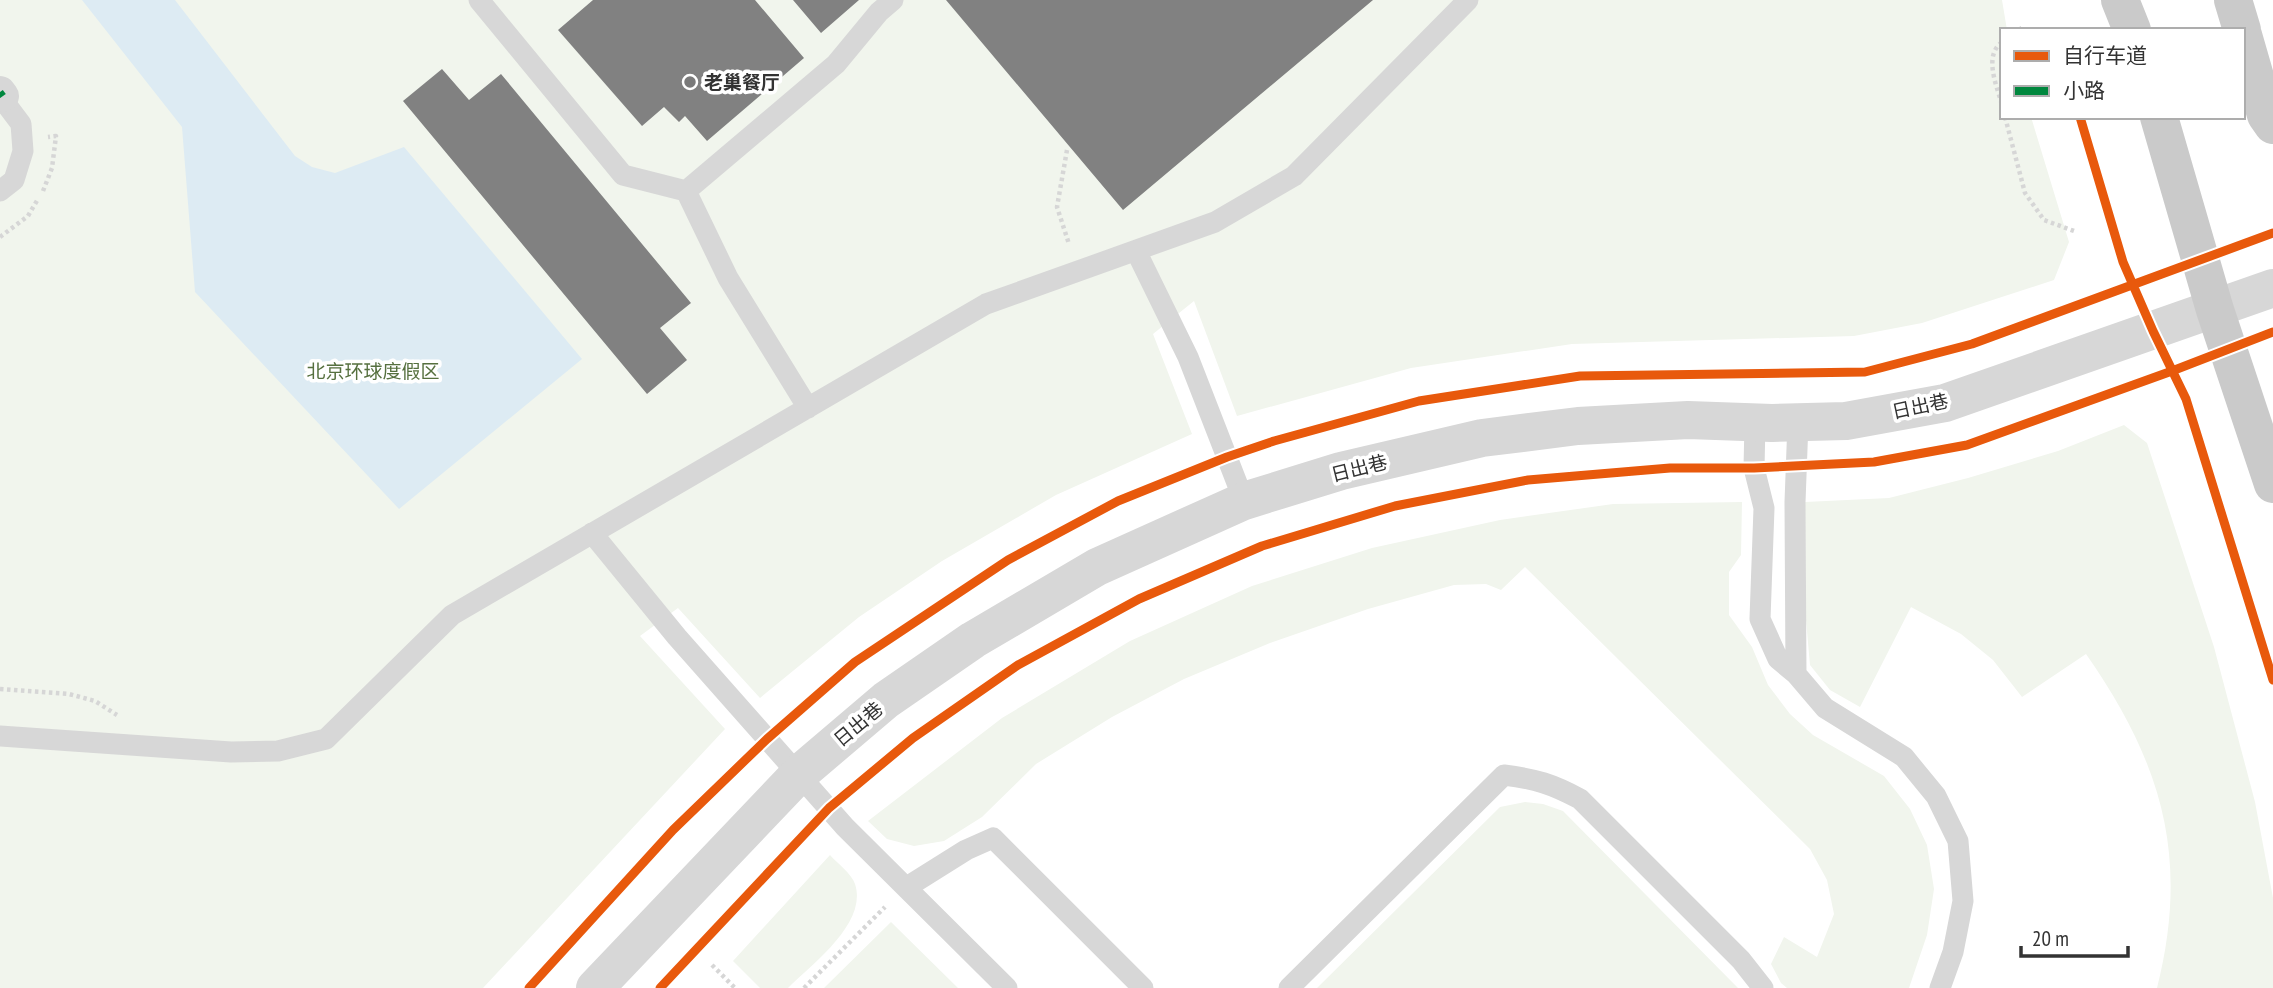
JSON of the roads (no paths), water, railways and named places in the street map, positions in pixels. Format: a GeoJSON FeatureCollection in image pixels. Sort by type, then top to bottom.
{"type":"FeatureCollection","features":[{"type":"Feature","properties":{"kind":"main road"},"geometry":{"type":"LineString","coordinates":[[2233,0],[2242,28]]}},
{"type":"Feature","properties":{"kind":"main road"},"geometry":{"type":"LineString","coordinates":[[2245,39],[2266,115],[2273,125]]}},
{"type":"Feature","properties":{"kind":"main road"},"geometry":{"type":"LineString","coordinates":[[2160,119],[2215,310],[2273,484]]}},
{"type":"Feature","properties":{"kind":"street","name":"日出巷"},"geometry":{"type":"LineString","coordinates":[[595,988],[799,774],[886,700],[973,640],[1097,567],[1244,501],[1341,471],[1482,438],[1578,426],[1675,421],[1846,421],[1945,402],[2273,288]]}},
{"type":"Feature","properties":{"kind":"lane"},"geometry":{"type":"LineString","coordinates":[[479,0],[623,175],[686,191],[728,278],[808,408]]}},
{"type":"Feature","properties":{"kind":"lane"},"geometry":{"type":"LineString","coordinates":[[686,191],[836,64],[879,12],[893,0]]}},
{"type":"Feature","properties":{"kind":"lane"},"geometry":{"type":"LineString","coordinates":[[0,736],[230,752],[278,751],[326,739],[452,615],[985,304],[1215,222],[1294,176],[1468,0]]}},
{"type":"Feature","properties":{"kind":"lane"},"geometry":{"type":"LineString","coordinates":[[0,191],[13,180],[23,151],[21,124],[4,99]]}},
{"type":"Feature","properties":{"kind":"lane"},"geometry":{"type":"LineString","coordinates":[[1136,251],[1188,357],[1244,501]]}},
{"type":"Feature","properties":{"kind":"lane"},"geometry":{"type":"LineString","coordinates":[[1796,674],[1795,502],[1798,422]]}},
{"type":"Feature","properties":{"kind":"lane"},"geometry":{"type":"LineString","coordinates":[[1755,423],[1754,468],[1764,508],[1760,619],[1778,659],[1796,674],[1825,708],[1904,757],[1936,796],[1958,841],[1963,901],[1953,952],[1940,988]]}},
{"type":"Feature","properties":{"kind":"lane"},"geometry":{"type":"LineString","coordinates":[[592,533],[677,637],[845,827],[1007,988]]}},
{"type":"Feature","properties":{"kind":"lane"},"geometry":{"type":"LineString","coordinates":[[1289,988],[1504,775],[1533,778],[1580,799],[1741,960],[1763,988]]}},
{"type":"Feature","properties":{"kind":"lane"},"geometry":{"type":"LineString","coordinates":[[906,887],[966,850],[993,838],[1143,988]]}},
{"type":"Feature","properties":{"kind":"place","name":"老巢餐厅"},"geometry":{"type":"Point","coordinates":[690,82]}},
{"type":"Feature","properties":{"kind":"park label","name":"北京环球度假区"},"geometry":{"type":"Point","coordinates":[373,371]}}]}
